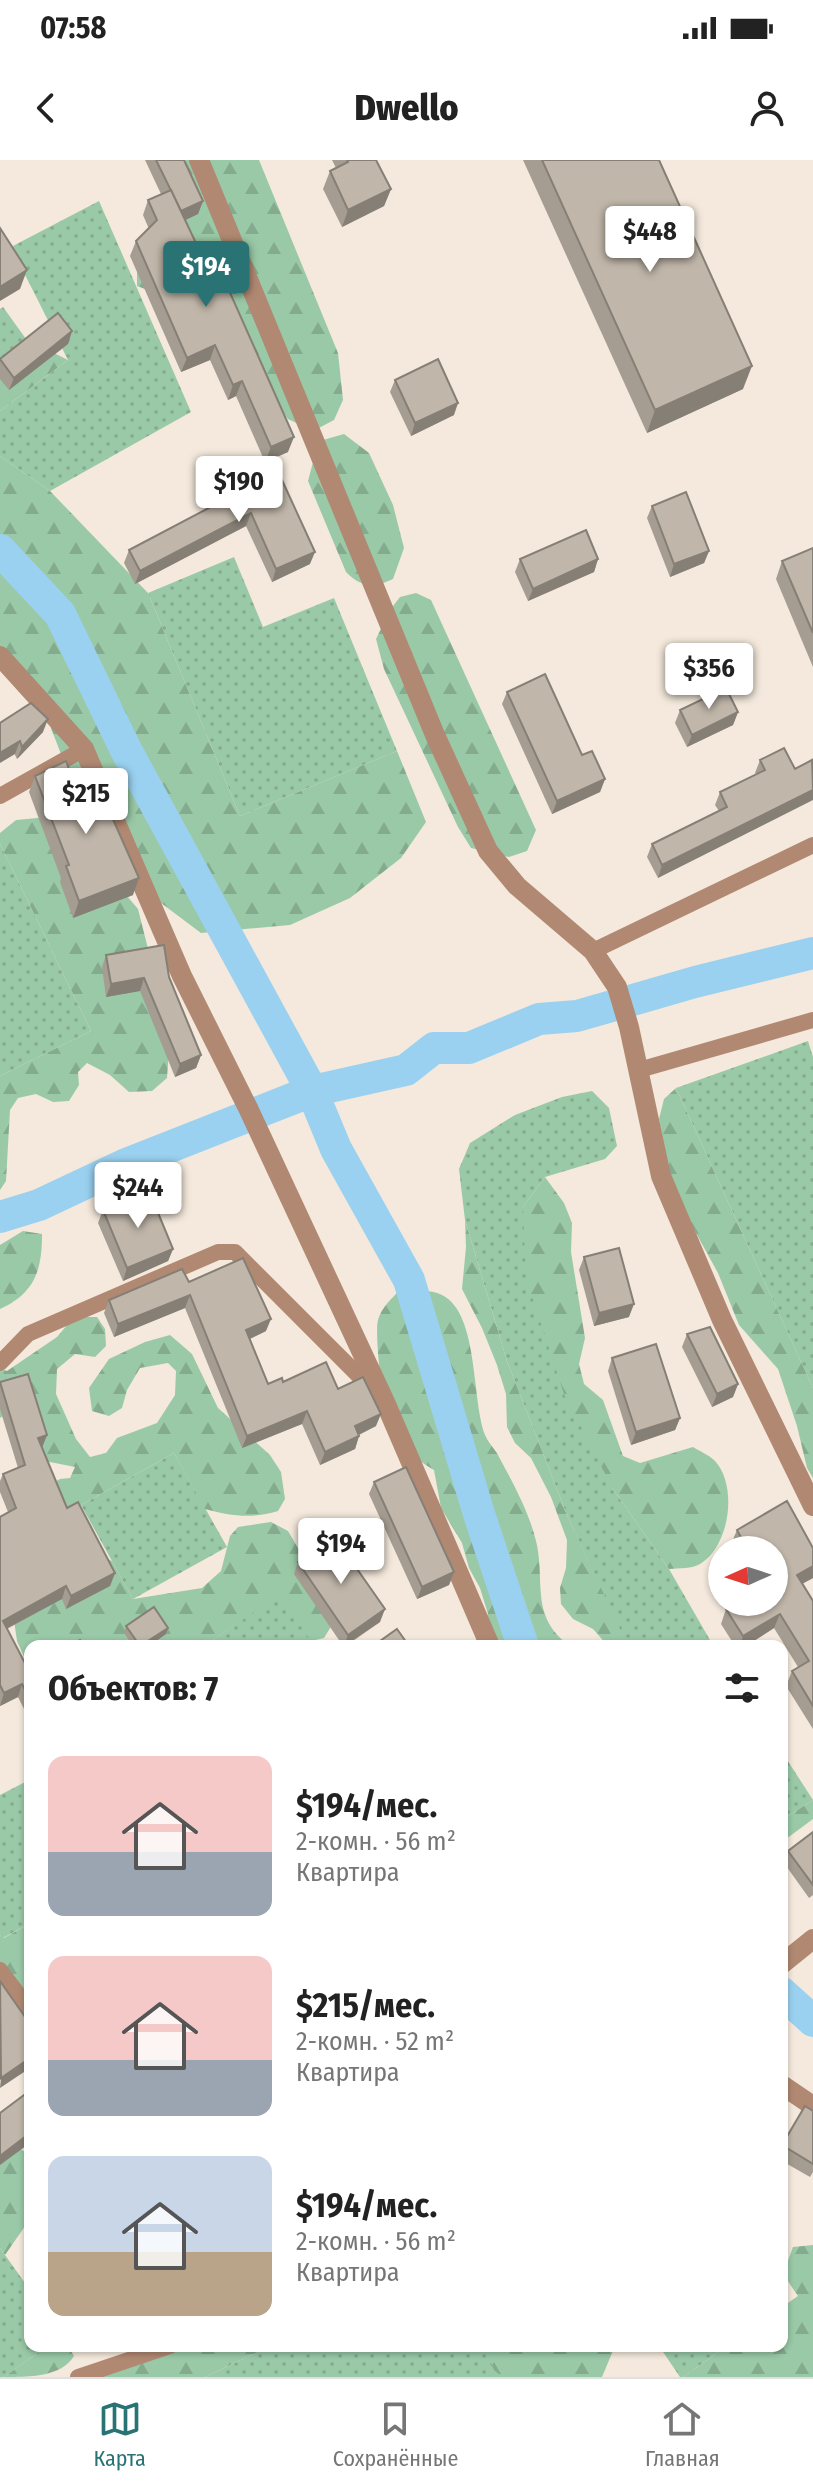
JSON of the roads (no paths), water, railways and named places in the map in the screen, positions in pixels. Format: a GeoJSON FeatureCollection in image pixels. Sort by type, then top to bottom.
{"type":"FeatureCollection","features":[{"type":"Feature","properties":{"kind":"street"},"geometry":{"type":"LineString","coordinates":[[199,160],[429,720],[488,851],[517,886],[593,951],[617,987],[629,1027],[661,1176],[722,1320],[813,1506]]}},
{"type":"Feature","properties":{"kind":"street"},"geometry":{"type":"LineString","coordinates":[[0,656],[84,749],[182,976],[248,1108],[385,1402],[487,1640]]}},
{"type":"Feature","properties":{"kind":"street"},"geometry":{"type":"LineString","coordinates":[[788,1959],[807,1943]]}},
{"type":"Feature","properties":{"kind":"street"},"geometry":{"type":"LineString","coordinates":[[788,2089],[813,2106]]}},
{"type":"Feature","properties":{"kind":"lane"},"geometry":{"type":"LineString","coordinates":[[0,796],[84,749]]}},
{"type":"Feature","properties":{"kind":"lane"},"geometry":{"type":"LineString","coordinates":[[593,951],[813,845]]}},
{"type":"Feature","properties":{"kind":"lane"},"geometry":{"type":"LineString","coordinates":[[639,1070],[813,1020]]}},
{"type":"Feature","properties":{"kind":"lane"},"geometry":{"type":"LineString","coordinates":[[0,1363],[28,1334],[218,1252],[235,1252],[385,1402]]}},
{"type":"Feature","properties":{"kind":"lane"},"geometry":{"type":"LineString","coordinates":[[0,1970],[24,2002]]}},
{"type":"Feature","properties":{"kind":"lane"},"geometry":{"type":"LineString","coordinates":[[78,2377],[152,2352]]}},
{"type":"Feature","properties":{"kind":"waterway"},"geometry":{"type":"LineString","coordinates":[[0,550],[60,614],[126,750],[312,1091],[336,1149],[409,1280],[479,1514],[521,1640]]}},
{"type":"Feature","properties":{"kind":"waterway"},"geometry":{"type":"LineString","coordinates":[[0,1217],[39,1205],[124,1165],[312,1091],[406,1070],[434,1048],[469,1048],[539,1019],[577,1016],[695,982],[813,953]]}},
{"type":"Feature","properties":{"kind":"waterway"},"geometry":{"type":"LineString","coordinates":[[788,1998],[813,2021]]}}]}
